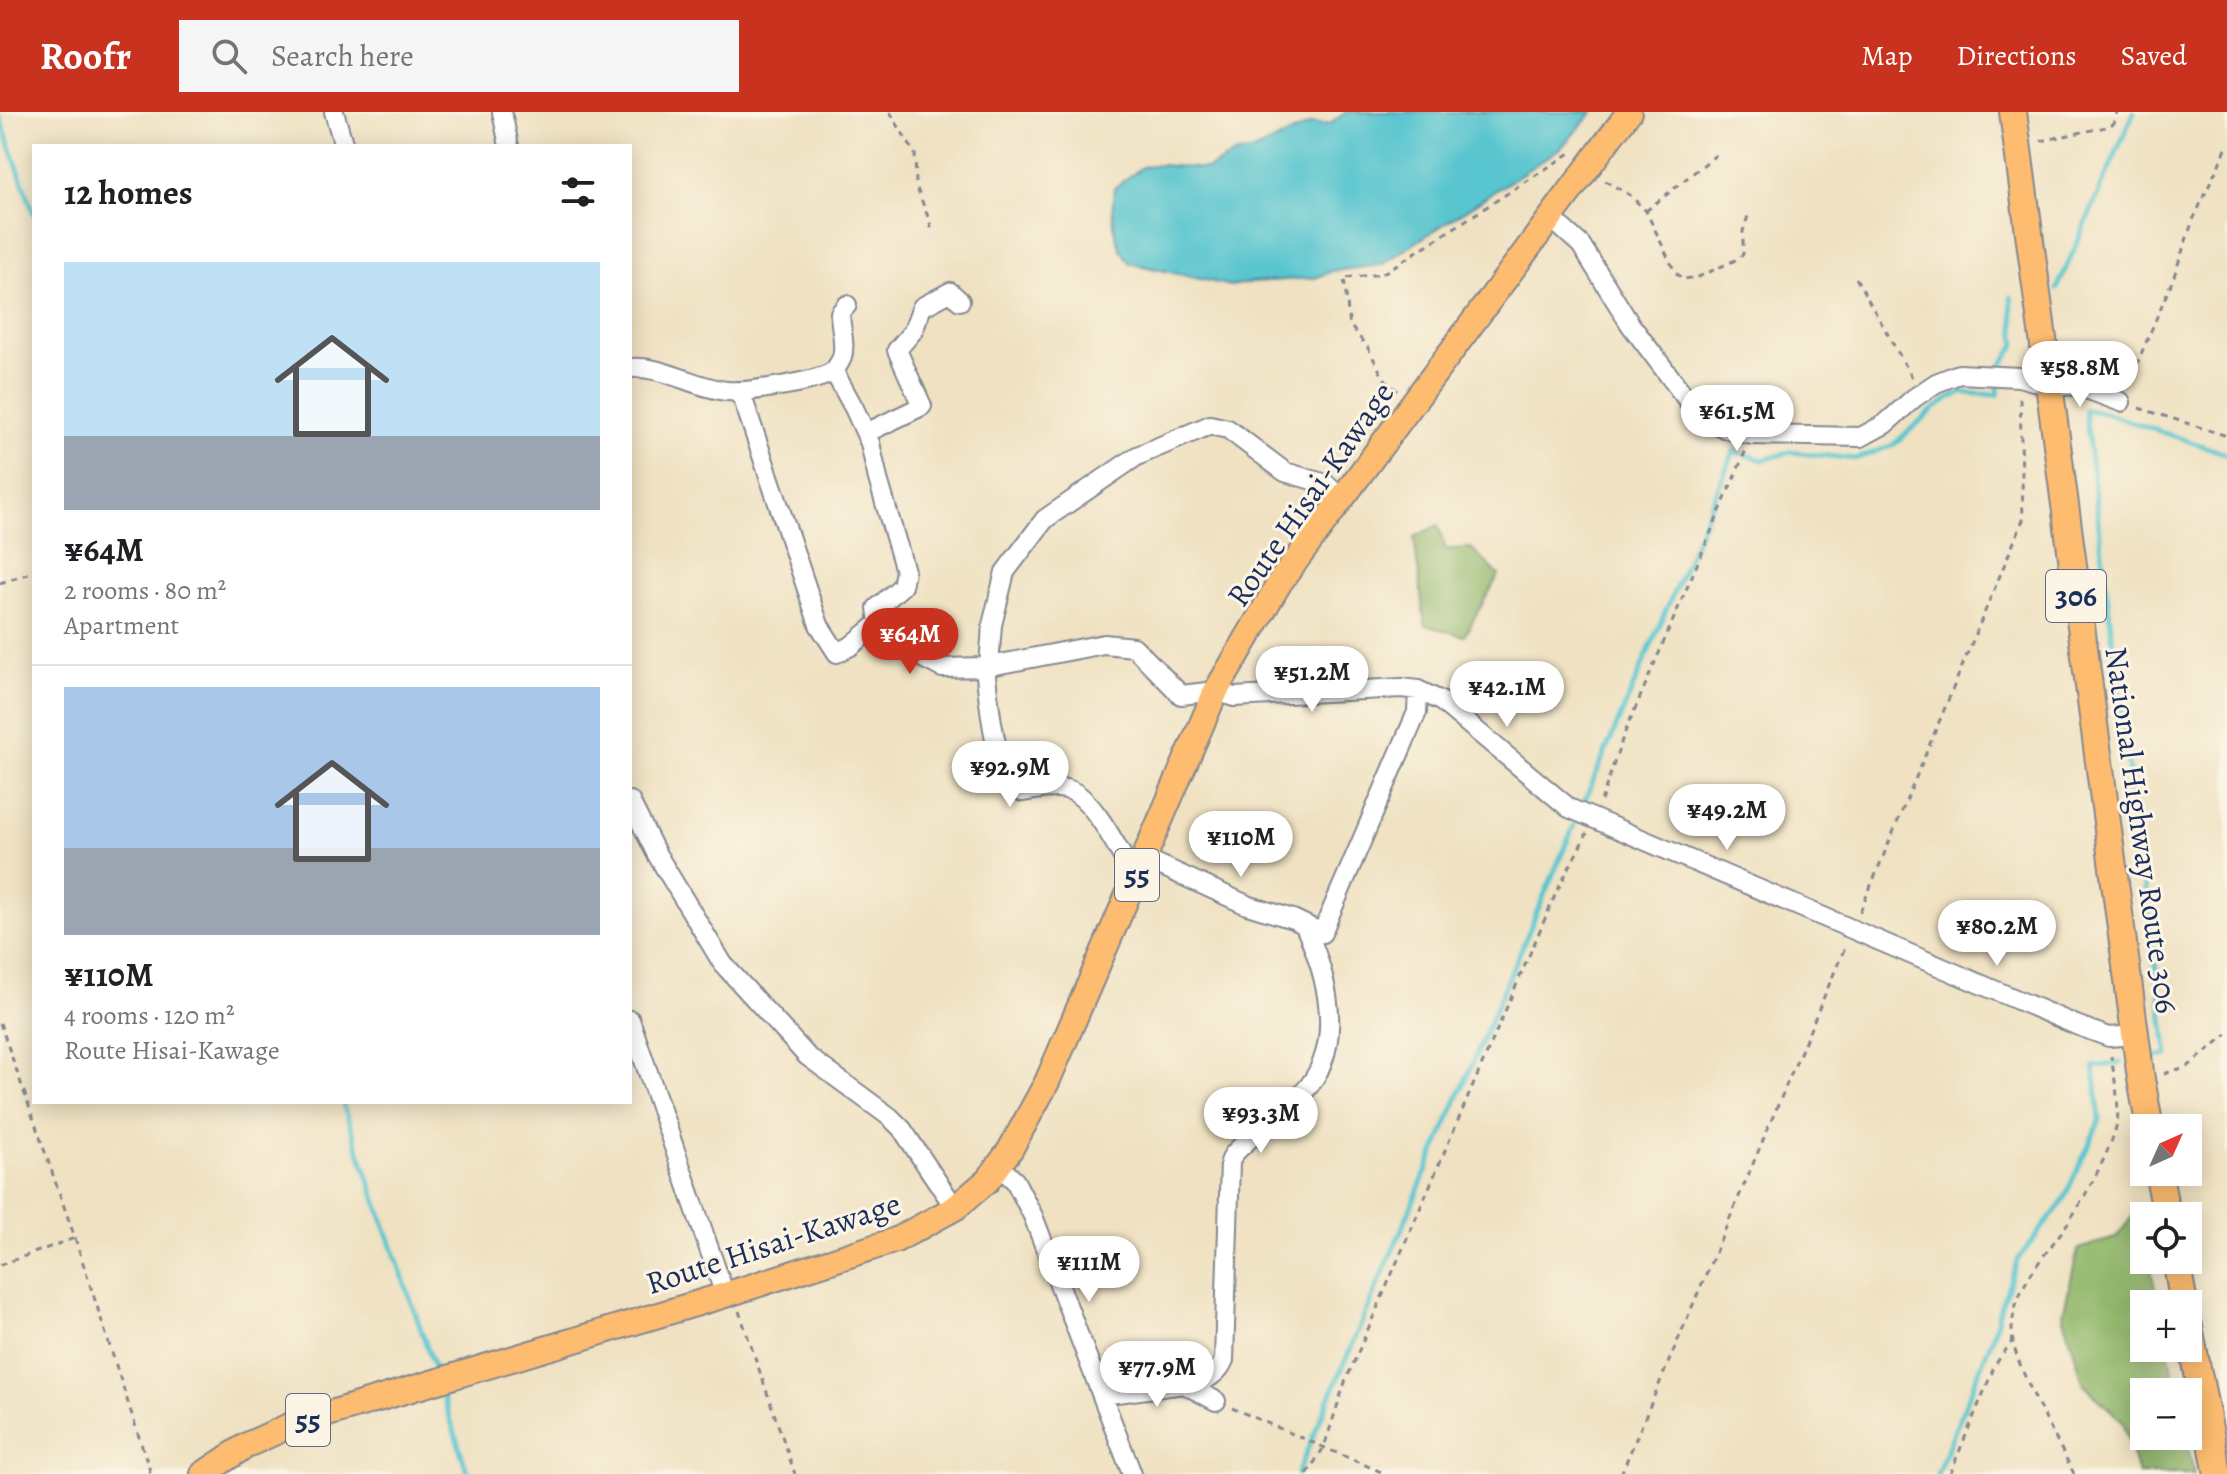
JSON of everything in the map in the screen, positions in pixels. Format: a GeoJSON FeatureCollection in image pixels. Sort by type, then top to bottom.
{"type":"FeatureCollection","features":[{"type":"Feature","properties":{"kind":"highway","name":"National Highway Route 306"},"geometry":{"type":"LineString","coordinates":[[2013,112],[2147,1114]]}},
{"type":"Feature","properties":{"kind":"highway"},"geometry":{"type":"LineString","coordinates":[[2196,1362],[2218,1474]]}},
{"type":"Feature","properties":{"kind":"main road","name":"Route Hisai-Kawage"},"geometry":{"type":"LineString","coordinates":[[203,1474],[247,1445],[291,1425],[729,1294],[896,1240],[955,1208],[988,1180],[1047,1082],[1216,691],[1280,582],[1551,218],[1580,160],[1629,112]]}},
{"type":"Feature","properties":{"kind":"street"},"geometry":{"type":"LineString","coordinates":[[334,112],[343,144]]}},
{"type":"Feature","properties":{"kind":"street"},"geometry":{"type":"LineString","coordinates":[[502,112],[509,144]]}},
{"type":"Feature","properties":{"kind":"street"},"geometry":{"type":"LineString","coordinates":[[1551,218],[1581,245],[1630,324],[1692,406],[1726,429],[1752,435],[1853,439],[1878,430],[1920,393],[1959,374],[2019,377],[2048,385],[2078,386],[2121,402]]}},
{"type":"Feature","properties":{"kind":"street"},"geometry":{"type":"LineString","coordinates":[[866,433],[922,406],[897,350],[913,331],[922,307],[950,292],[960,301]]}},
{"type":"Feature","properties":{"kind":"street"},"geometry":{"type":"LineString","coordinates":[[632,368],[736,391],[781,386],[832,372],[843,356],[840,313],[847,305]]}},
{"type":"Feature","properties":{"kind":"street"},"geometry":{"type":"LineString","coordinates":[[832,372],[866,433],[905,571],[902,586],[877,608],[879,623],[935,667],[987,667],[1104,644],[1134,647],[1181,695],[1216,691],[1234,697],[1401,688],[1418,690],[1441,701],[1585,815],[2076,1025],[2109,1037],[2135,1035]]}},
{"type":"Feature","properties":{"kind":"street"},"geometry":{"type":"LineString","coordinates":[[736,391],[743,399],[819,625],[837,653],[851,646],[879,623]]}},
{"type":"Feature","properties":{"kind":"street"},"geometry":{"type":"LineString","coordinates":[[1342,499],[1326,484],[1279,469],[1228,429],[1210,425],[1137,456],[1045,519],[1005,572],[992,625],[987,667],[993,734],[1009,781],[1022,792],[1042,788],[1069,789],[1078,794],[1139,868],[1293,919],[1322,933],[1417,712],[1418,690]]}},
{"type":"Feature","properties":{"kind":"street"},"geometry":{"type":"LineString","coordinates":[[632,805],[656,853],[723,964],[807,1056],[902,1129],[955,1208]]}},
{"type":"Feature","properties":{"kind":"street"},"geometry":{"type":"LineString","coordinates":[[1191,1386],[1210,1378],[1221,1368],[1224,1360],[1230,1162],[1242,1144],[1301,1095],[1316,1074],[1328,1045],[1326,986],[1305,926]]}},
{"type":"Feature","properties":{"kind":"street"},"geometry":{"type":"LineString","coordinates":[[632,1026],[729,1294]]}},
{"type":"Feature","properties":{"kind":"street"},"geometry":{"type":"LineString","coordinates":[[999,1166],[1015,1181],[1033,1216],[1132,1474]]}},
{"type":"Feature","properties":{"kind":"street"},"geometry":{"type":"LineString","coordinates":[[1102,1395],[1184,1384],[1216,1401]]}},
{"type":"Feature","properties":{"kind":"path"},"geometry":{"type":"LineString","coordinates":[[890,112],[915,154],[916,186],[932,233]]}},
{"type":"Feature","properties":{"kind":"path"},"geometry":{"type":"LineString","coordinates":[[2017,144],[2106,127],[2114,123],[2117,112]]}},
{"type":"Feature","properties":{"kind":"path"},"geometry":{"type":"LineString","coordinates":[[2227,147],[2193,220],[2167,293],[2121,402],[2227,436]]}},
{"type":"Feature","properties":{"kind":"path"},"geometry":{"type":"LineString","coordinates":[[1646,211],[1717,154]]}},
{"type":"Feature","properties":{"kind":"path"},"geometry":{"type":"LineString","coordinates":[[1413,404],[1383,377],[1368,348],[1352,328],[1344,278],[1382,274],[1580,160],[1630,195],[1646,211],[1675,272],[1683,279],[1689,280],[1740,258],[1748,216]]}},
{"type":"Feature","properties":{"kind":"path"},"geometry":{"type":"LineString","coordinates":[[1856,278],[1920,393]]}},
{"type":"Feature","properties":{"kind":"path"},"geometry":{"type":"LineString","coordinates":[[1621,1474],[2023,520],[2019,377]]}},
{"type":"Feature","properties":{"kind":"path"},"geometry":{"type":"LineString","coordinates":[[1307,1474],[1324,1447],[1344,1385],[1556,893],[1585,815],[1603,789],[1742,462]]}},
{"type":"Feature","properties":{"kind":"path"},"geometry":{"type":"LineString","coordinates":[[0,583],[32,573]]}},
{"type":"Feature","properties":{"kind":"path"},"geometry":{"type":"LineString","coordinates":[[0,1023],[75,1238],[151,1474]]}},
{"type":"Feature","properties":{"kind":"path"},"geometry":{"type":"LineString","coordinates":[[2141,1079],[2190,1065],[2227,1034]]}},
{"type":"Feature","properties":{"kind":"path"},"geometry":{"type":"LineString","coordinates":[[2074,1474],[2021,1366],[2012,1332],[2020,1295],[2033,1268],[2086,1196],[2114,1131],[2117,1109],[2110,1052]]}},
{"type":"Feature","properties":{"kind":"path"},"geometry":{"type":"LineString","coordinates":[[0,1265],[75,1238]]}},
{"type":"Feature","properties":{"kind":"path"},"geometry":{"type":"LineString","coordinates":[[729,1294],[795,1474]]}},
{"type":"Feature","properties":{"kind":"path"},"geometry":{"type":"LineString","coordinates":[[1950,1474],[1995,1365],[2013,1340]]}},
{"type":"Feature","properties":{"kind":"path"},"geometry":{"type":"LineString","coordinates":[[1216,1401],[1386,1474]]}},
{"type":"Feature","properties":{"kind":"green space"},"geometry":{"type":"Polygon","coordinates":[[[1438,525],[1446,549],[1471,548],[1499,575],[1464,636],[1425,625],[1414,537],[1438,525]]]}},
{"type":"Feature","properties":{"kind":"green space"},"geometry":{"type":"Polygon","coordinates":[[[2130,1220],[2130,1274],[2152,1274],[2155,1290],[2130,1290],[2130,1362],[2170,1362],[2174,1378],[2130,1378],[2130,1446],[2123,1422],[2084,1385],[2063,1314],[2078,1249],[2116,1238],[2130,1220]]]}},
{"type":"Feature","properties":{"kind":"green space"},"geometry":{"type":"Polygon","coordinates":[[[2131,1450],[2189,1450],[2194,1474],[2138,1474],[2131,1450]]]}},
{"type":"Feature","properties":{"kind":"water"},"geometry":{"type":"Polygon","coordinates":[[[1346,112],[1593,112],[1561,148],[1381,265],[1332,271],[1315,278],[1231,286],[1130,263],[1124,255],[1114,227],[1114,188],[1142,167],[1161,165],[1207,169],[1311,124],[1330,124],[1346,112]]]}},
{"type":"Feature","properties":{"kind":"waterway"},"geometry":{"type":"LineString","coordinates":[[2057,289],[2134,112]]}},
{"type":"Feature","properties":{"kind":"waterway"},"geometry":{"type":"LineString","coordinates":[[0,117],[32,209]]}},
{"type":"Feature","properties":{"kind":"waterway"},"geometry":{"type":"LineString","coordinates":[[1998,371],[2016,344],[2011,297]]}},
{"type":"Feature","properties":{"kind":"waterway"},"geometry":{"type":"LineString","coordinates":[[1582,807],[1734,451],[1763,460],[1790,452],[1856,459],[1893,445],[1950,398],[1963,393],[1998,395],[1998,381]]}},
{"type":"Feature","properties":{"kind":"waterway"},"geometry":{"type":"LineString","coordinates":[[2152,1058],[2168,1055],[2125,743],[2085,410],[2102,412],[2227,454]]}},
{"type":"Feature","properties":{"kind":"waterway"},"geometry":{"type":"LineString","coordinates":[[1297,1474],[1578,816]]}},
{"type":"Feature","properties":{"kind":"waterway"},"geometry":{"type":"LineString","coordinates":[[1937,1474],[1992,1339],[2018,1259],[2062,1203],[2100,1120],[2094,1067],[2120,1063]]}},
{"type":"Feature","properties":{"kind":"waterway"},"geometry":{"type":"LineString","coordinates":[[343,1104],[436,1373]]}},
{"type":"Feature","properties":{"kind":"waterway"},"geometry":{"type":"LineString","coordinates":[[440,1387],[468,1474]]}}]}
